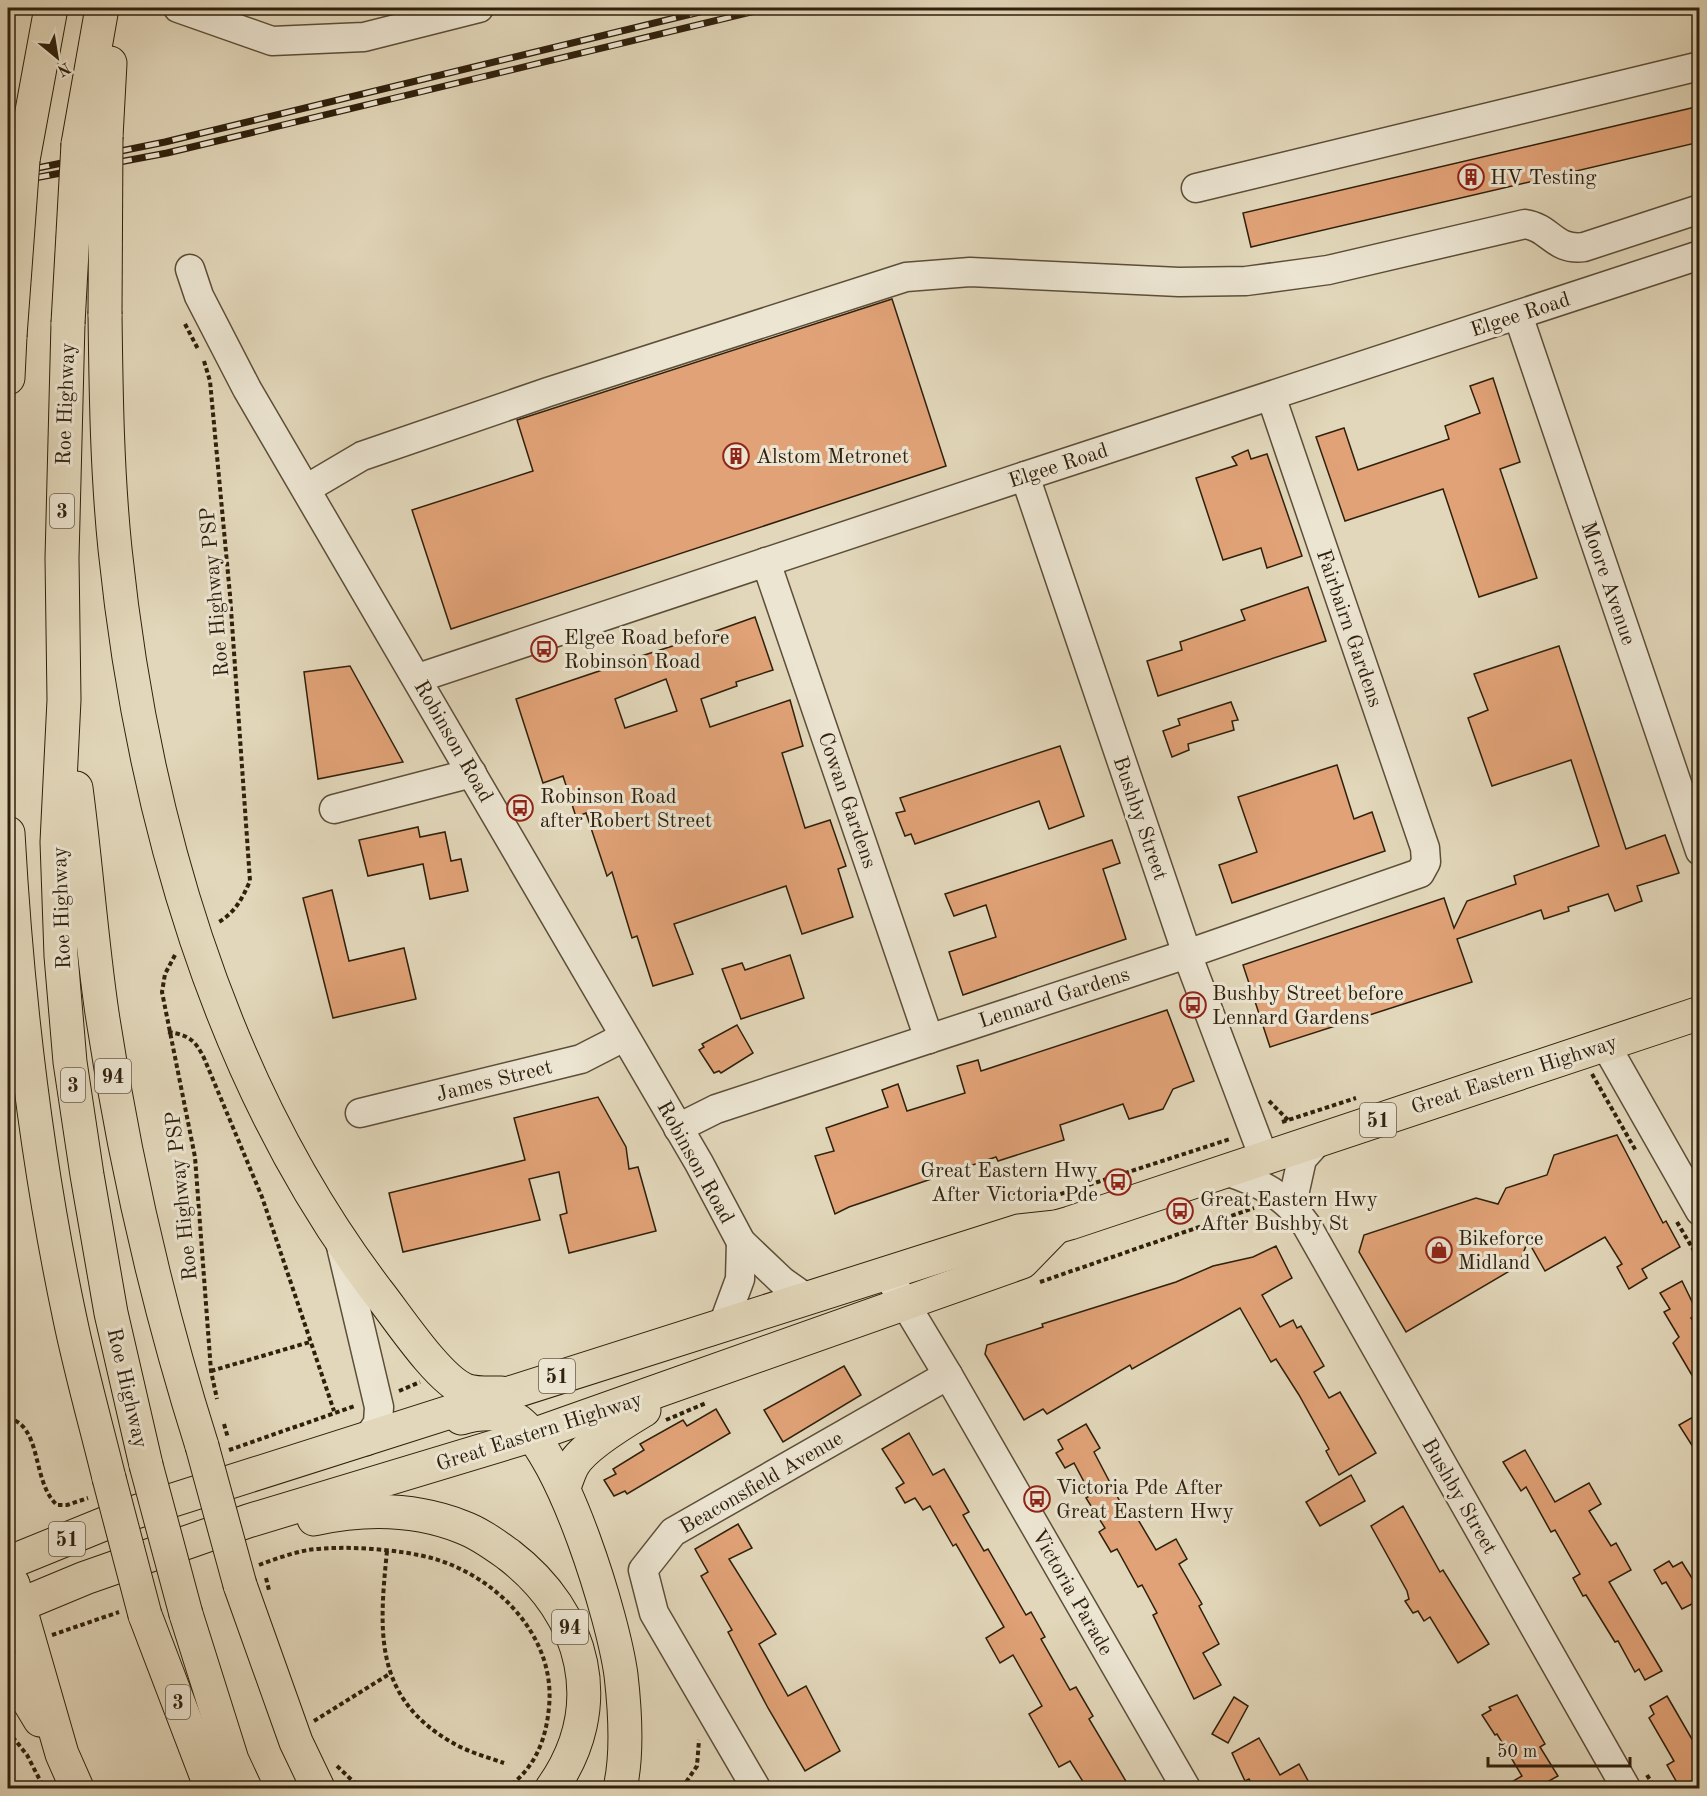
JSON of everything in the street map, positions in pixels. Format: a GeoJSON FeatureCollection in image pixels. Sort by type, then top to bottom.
{"type":"FeatureCollection","features":[{"type":"Feature","properties":{"kind":"highway"},"geometry":{"type":"LineString","coordinates":[[8,220],[23,160],[51,8]]}},
{"type":"Feature","properties":{"kind":"highway","name":"Roe Highway"},"geometry":{"type":"LineString","coordinates":[[102,8],[92,141],[68,323],[62,558],[64,700],[57,842],[70,1062],[106,1289],[146,1465],[186,1614],[232,1760],[245,1788]]}},
{"type":"Feature","properties":{"kind":"highway"},"geometry":{"type":"LineString","coordinates":[[113,8],[92,141],[105,314],[110,487],[126,640],[142,726],[167,837],[189,916],[229,1033],[247,1076],[340,1242],[412,1336],[450,1378],[464,1390],[504,1393]]}},
{"type":"Feature","properties":{"kind":"highway"},"geometry":{"type":"LineString","coordinates":[[8,378],[23,160]]}},
{"type":"Feature","properties":{"kind":"highway","name":"94"},"geometry":{"type":"LineString","coordinates":[[64,700],[102,1013],[132,1182],[170,1344],[213,1435],[240,1585],[296,1742],[318,1788]]}},
{"type":"Feature","properties":{"kind":"highway","name":"Roe Highway"},"geometry":{"type":"LineString","coordinates":[[8,832],[14,947],[43,1172],[70,1319],[145,1615],[211,1788]]}},
{"type":"Feature","properties":{"kind":"highway","name":"Great Eastern Highway"},"geometry":{"type":"LineString","coordinates":[[8,1564],[126,1515],[366,1441],[504,1393],[1019,1231],[1056,1227],[1320,1139],[1602,1057],[1700,1013]]}},
{"type":"Feature","properties":{"kind":"highway","name":"Great Eastern Highway"},"geometry":{"type":"LineString","coordinates":[[13,1608],[85,1578],[248,1521],[533,1435],[740,1364],[1022,1262],[1056,1227]]}},
{"type":"Feature","properties":{"kind":"highway"},"geometry":{"type":"LineString","coordinates":[[564,1487],[573,1464],[619,1425],[667,1397],[740,1364]]}},
{"type":"Feature","properties":{"kind":"highway"},"geometry":{"type":"LineString","coordinates":[[439,1416],[454,1420],[497,1415],[516,1419],[533,1435],[564,1487],[609,1616],[621,1675],[624,1725],[620,1788]]}},
{"type":"Feature","properties":{"kind":"highway","name":"94"},"geometry":{"type":"LineString","coordinates":[[248,1521],[313,1519],[370,1510],[396,1511],[442,1520],[465,1528],[522,1565],[549,1593],[568,1623],[580,1660],[584,1683],[585,1703],[578,1740],[571,1758],[552,1788]]}},
{"type":"Feature","properties":{"kind":"highway"},"geometry":{"type":"LineString","coordinates":[[8,1564],[13,1608],[62,1754],[77,1788]]}},
{"type":"Feature","properties":{"kind":"highway"},"geometry":{"type":"LineString","coordinates":[[8,1667],[62,1754]]}},
{"type":"Feature","properties":{"kind":"street"},"geometry":{"type":"LineString","coordinates":[[178,8],[272,41],[364,37],[479,8]]}},
{"type":"Feature","properties":{"kind":"street"},"geometry":{"type":"LineString","coordinates":[[1196,188],[1700,66]]}},
{"type":"Feature","properties":{"kind":"street"},"geometry":{"type":"LineString","coordinates":[[306,489],[362,456],[548,392],[906,277],[970,272],[1179,282],[1246,281],[1328,270],[1525,224],[1539,228],[1558,244],[1567,247],[1584,247],[1700,208]]}},
{"type":"Feature","properties":{"kind":"street","name":"Elgee Road"},"geometry":{"type":"LineString","coordinates":[[418,678],[1700,255]]}},
{"type":"Feature","properties":{"kind":"street","name":"Robinson Road"},"geometry":{"type":"LineString","coordinates":[[190,269],[199,296],[222,344],[418,678],[678,1128],[741,1242],[782,1281],[806,1298]]}},
{"type":"Feature","properties":{"kind":"street","name":"Moore Avenue"},"geometry":{"type":"LineString","coordinates":[[1518,315],[1690,788],[1700,851]]}},
{"type":"Feature","properties":{"kind":"street","name":"Fairbairn Gardens"},"geometry":{"type":"LineString","coordinates":[[1271,396],[1425,848],[1426,862]]}},
{"type":"Feature","properties":{"kind":"street","name":"Bushby Street"},"geometry":{"type":"LineString","coordinates":[[1025,476],[1187,954],[1264,1158]]}},
{"type":"Feature","properties":{"kind":"street","name":"Cowan Gardens"},"geometry":{"type":"LineString","coordinates":[[766,562],[929,1039]]}},
{"type":"Feature","properties":{"kind":"street"},"geometry":{"type":"LineString","coordinates":[[334,809],[472,773]]}},
{"type":"Feature","properties":{"kind":"street","name":"Lennard Gardens"},"geometry":{"type":"LineString","coordinates":[[678,1128],[716,1109],[1408,879],[1420,873],[1426,862]]}},
{"type":"Feature","properties":{"kind":"street","name":"James Street"},"geometry":{"type":"LineString","coordinates":[[360,1113],[581,1059],[624,1037]]}},
{"type":"Feature","properties":{"kind":"street"},"geometry":{"type":"LineString","coordinates":[[1602,1057],[1700,1212]]}},
{"type":"Feature","properties":{"kind":"street"},"geometry":{"type":"LineString","coordinates":[[1292,1204],[1302,1159],[1320,1139]]}},
{"type":"Feature","properties":{"kind":"street","name":"Bushby Street"},"geometry":{"type":"LineString","coordinates":[[1225,1171],[1260,1184],[1292,1204],[1308,1226],[1626,1788]]}},
{"type":"Feature","properties":{"kind":"street"},"geometry":{"type":"LineString","coordinates":[[340,1242],[380,1407],[378,1423],[366,1441]]}},
{"type":"Feature","properties":{"kind":"street","name":"Robinson Road"},"geometry":{"type":"LineString","coordinates":[[723,1324],[740,1279],[741,1242]]}},
{"type":"Feature","properties":{"kind":"street","name":"Victoria Parade"},"geometry":{"type":"LineString","coordinates":[[886,1272],[903,1304],[948,1375],[1186,1788]]}},
{"type":"Feature","properties":{"kind":"street","name":"Beaconsfield Avenue"},"geometry":{"type":"LineString","coordinates":[[756,1788],[654,1613],[643,1570],[673,1532],[948,1375]]}},
{"type":"Feature","properties":{"kind":"path","name":"Roe Highway PSP"},"geometry":{"type":"LineString","coordinates":[[184,322],[204,361],[210,381],[230,595],[249,850],[250,881],[229,916],[217,924]]}},
{"type":"Feature","properties":{"kind":"path","name":"Roe Highway PSP"},"geometry":{"type":"LineString","coordinates":[[183,947],[175,955],[165,974],[162,992],[168,1032],[188,1111],[195,1157],[211,1371],[219,1405]]}},
{"type":"Feature","properties":{"kind":"path"},"geometry":{"type":"LineString","coordinates":[[168,1032],[182,1034],[195,1040],[204,1058],[262,1197],[334,1411]]}},
{"type":"Feature","properties":{"kind":"path"},"geometry":{"type":"LineString","coordinates":[[1580,1077],[1602,1057]]}},
{"type":"Feature","properties":{"kind":"path"},"geometry":{"type":"LineString","coordinates":[[1266,1099],[1288,1120]]}},
{"type":"Feature","properties":{"kind":"path"},"geometry":{"type":"LineString","coordinates":[[211,1371],[310,1342]]}},
{"type":"Feature","properties":{"kind":"path"},"geometry":{"type":"LineString","coordinates":[[213,1435],[221,1414]]}},
{"type":"Feature","properties":{"kind":"path"},"geometry":{"type":"LineString","coordinates":[[504,1763],[455,1745],[421,1721],[399,1695],[382,1645],[387,1551],[436,1559],[489,1587],[511,1604],[528,1626],[542,1651],[550,1701],[547,1731],[535,1758],[521,1778],[507,1788]]}},
{"type":"Feature","properties":{"kind":"path"},"geometry":{"type":"LineString","coordinates":[[314,1721],[391,1673]]}},
{"type":"Feature","properties":{"kind":"path"},"geometry":{"type":"LineString","coordinates":[[8,1731],[27,1755],[44,1788]]}},
{"type":"Feature","properties":{"kind":"building","name":"HV Testing"},"geometry":{"type":"Polygon","coordinates":[[[1700,106],[1700,142],[1251,247],[1243,213],[1700,106]]]}},
{"type":"Feature","properties":{"kind":"building","name":"Alstom Metronet"},"geometry":{"type":"Polygon","coordinates":[[[892,299],[946,466],[451,629],[412,510],[533,471],[517,420],[892,299]]]}},
{"type":"Feature","properties":{"kind":"building"},"geometry":{"type":"Polygon","coordinates":[[[1493,378],[1520,462],[1500,469],[1537,578],[1479,597],[1443,489],[1345,521],[1316,437],[1344,428],[1358,470],[1449,439],[1445,426],[1480,413],[1470,386],[1493,378]]]}},
{"type":"Feature","properties":{"kind":"building"},"geometry":{"type":"Polygon","coordinates":[[[1248,450],[1251,459],[1267,454],[1302,556],[1267,568],[1261,548],[1223,560],[1196,478],[1237,465],[1232,457],[1248,450]]]}},
{"type":"Feature","properties":{"kind":"building"},"geometry":{"type":"Polygon","coordinates":[[[1308,587],[1326,641],[1158,696],[1147,661],[1182,650],[1180,642],[1245,620],[1241,610],[1308,587]]]}},
{"type":"Feature","properties":{"kind":"building"},"geometry":{"type":"Polygon","coordinates":[[[755,617],[773,670],[736,682],[737,686],[701,699],[710,727],[790,700],[803,746],[782,753],[805,828],[830,820],[846,866],[838,869],[853,917],[802,934],[786,886],[674,924],[693,974],[653,986],[637,936],[632,938],[612,872],[607,876],[586,813],[576,817],[563,776],[543,783],[516,699],[620,664],[618,661],[634,655],[635,658],[755,617]],[[666,679],[615,699],[625,728],[677,711],[666,679]]]}},
{"type":"Feature","properties":{"kind":"building"},"geometry":{"type":"Polygon","coordinates":[[[1559,646],[1626,849],[1665,835],[1679,873],[1637,886],[1642,901],[1615,911],[1608,894],[1568,907],[1569,911],[1544,919],[1541,910],[1457,939],[1472,982],[1270,1047],[1243,965],[1444,898],[1454,928],[1467,901],[1516,884],[1514,876],[1599,846],[1571,760],[1492,786],[1468,718],[1488,710],[1474,674],[1559,646]]]}},
{"type":"Feature","properties":{"kind":"building"},"geometry":{"type":"Polygon","coordinates":[[[350,666],[403,762],[318,779],[304,672],[350,666]]]}},
{"type":"Feature","properties":{"kind":"building"},"geometry":{"type":"Polygon","coordinates":[[[1231,702],[1238,720],[1232,721],[1234,730],[1188,744],[1189,750],[1172,757],[1163,731],[1180,725],[1178,719],[1231,702]]]}},
{"type":"Feature","properties":{"kind":"building"},"geometry":{"type":"Polygon","coordinates":[[[1060,746],[1084,816],[1049,829],[1039,801],[915,844],[911,834],[905,836],[896,813],[905,811],[900,798],[1060,746]]]}},
{"type":"Feature","properties":{"kind":"building"},"geometry":{"type":"Polygon","coordinates":[[[1337,765],[1354,819],[1372,812],[1385,851],[1232,903],[1219,865],[1257,852],[1238,797],[1337,765]]]}},
{"type":"Feature","properties":{"kind":"building"},"geometry":{"type":"Polygon","coordinates":[[[418,827],[420,837],[445,832],[451,861],[461,859],[468,891],[430,899],[423,864],[368,876],[359,840],[418,827]]]}},
{"type":"Feature","properties":{"kind":"building"},"geometry":{"type":"Polygon","coordinates":[[[1112,840],[1120,863],[1103,869],[1126,939],[963,995],[949,952],[996,937],[986,905],[954,916],[945,894],[1112,840]]]}},
{"type":"Feature","properties":{"kind":"building"},"geometry":{"type":"Polygon","coordinates":[[[332,890],[349,961],[404,948],[416,999],[333,1018],[303,898],[332,890]]]}},
{"type":"Feature","properties":{"kind":"building"},"geometry":{"type":"Polygon","coordinates":[[[790,955],[804,998],[741,1019],[722,969],[742,963],[745,970],[790,955]]]}},
{"type":"Feature","properties":{"kind":"building"},"geometry":{"type":"Polygon","coordinates":[[[1167,1010],[1194,1081],[1173,1089],[1163,1109],[1129,1119],[1123,1104],[1060,1125],[1064,1140],[998,1161],[996,1157],[849,1207],[835,1214],[815,1156],[834,1151],[826,1128],[888,1107],[882,1090],[898,1084],[907,1111],[965,1093],[957,1066],[978,1060],[981,1071],[1167,1010]]]}},
{"type":"Feature","properties":{"kind":"building"},"geometry":{"type":"Polygon","coordinates":[[[737,1025],[753,1053],[721,1073],[719,1071],[714,1073],[699,1050],[704,1047],[702,1044],[737,1025]]]}},
{"type":"Feature","properties":{"kind":"building"},"geometry":{"type":"Polygon","coordinates":[[[598,1097],[626,1147],[629,1169],[638,1167],[656,1231],[569,1253],[560,1215],[567,1213],[559,1172],[529,1179],[540,1220],[403,1252],[389,1193],[525,1160],[514,1118],[598,1097]]]}},
{"type":"Feature","properties":{"kind":"building"},"geometry":{"type":"Polygon","coordinates":[[[1617,1135],[1663,1223],[1666,1221],[1680,1247],[1642,1269],[1647,1278],[1629,1289],[1617,1267],[1622,1264],[1605,1237],[1545,1271],[1528,1241],[1518,1266],[1406,1332],[1359,1252],[1364,1235],[1476,1198],[1498,1204],[1506,1188],[1547,1175],[1554,1155],[1617,1135]]]}},
{"type":"Feature","properties":{"kind":"building"},"geometry":{"type":"Polygon","coordinates":[[[1276,1246],[1292,1278],[1262,1295],[1280,1327],[1293,1320],[1297,1328],[1301,1326],[1324,1366],[1314,1372],[1329,1398],[1340,1392],[1376,1453],[1339,1475],[1326,1451],[1329,1449],[1299,1395],[1276,1359],[1271,1362],[1240,1308],[1132,1369],[1130,1365],[1047,1414],[1043,1409],[1024,1420],[985,1354],[987,1345],[1043,1327],[1042,1324],[1176,1282],[1213,1266],[1253,1257],[1276,1246]]]}},
{"type":"Feature","properties":{"kind":"building"},"geometry":{"type":"Polygon","coordinates":[[[1682,1281],[1698,1314],[1691,1318],[1700,1331],[1700,1389],[1673,1343],[1679,1337],[1664,1312],[1670,1309],[1660,1293],[1682,1281]]]}},
{"type":"Feature","properties":{"kind":"building"},"geometry":{"type":"Polygon","coordinates":[[[844,1366],[861,1395],[783,1442],[764,1410],[844,1366]]]}},
{"type":"Feature","properties":{"kind":"building"},"geometry":{"type":"Polygon","coordinates":[[[716,1409],[730,1433],[627,1494],[625,1491],[614,1496],[604,1480],[616,1474],[613,1469],[644,1450],[640,1444],[683,1420],[687,1426],[716,1409]]]}},
{"type":"Feature","properties":{"kind":"building"},"geometry":{"type":"Polygon","coordinates":[[[1700,1413],[1700,1458],[1679,1425],[1700,1413]]]}},
{"type":"Feature","properties":{"kind":"building"},"geometry":{"type":"Polygon","coordinates":[[[1086,1424],[1100,1448],[1094,1452],[1127,1515],[1133,1511],[1156,1550],[1176,1539],[1187,1559],[1179,1564],[1202,1604],[1199,1606],[1219,1644],[1203,1653],[1221,1685],[1194,1699],[1153,1615],[1157,1613],[1142,1585],[1138,1587],[1117,1549],[1111,1552],[1099,1532],[1105,1528],[1086,1498],[1091,1495],[1074,1463],[1065,1468],[1056,1453],[1063,1449],[1058,1440],[1086,1424]]]}},
{"type":"Feature","properties":{"kind":"building"},"geometry":{"type":"Polygon","coordinates":[[[909,1433],[933,1475],[944,1469],[969,1512],[963,1515],[984,1551],[988,1549],[1026,1615],[1031,1612],[1045,1637],[1041,1639],[1070,1690],[1076,1687],[1093,1716],[1089,1719],[1130,1788],[1087,1788],[1070,1761],[1059,1767],[1029,1714],[1042,1706],[1013,1655],[1000,1663],[986,1638],[1004,1627],[956,1544],[953,1546],[930,1506],[923,1510],[915,1498],[905,1503],[896,1488],[904,1483],[882,1449],[909,1433]]]}},
{"type":"Feature","properties":{"kind":"building"},"geometry":{"type":"Polygon","coordinates":[[[1525,1450],[1555,1502],[1589,1483],[1601,1504],[1589,1511],[1611,1546],[1616,1543],[1631,1570],[1609,1582],[1662,1671],[1645,1680],[1639,1669],[1635,1672],[1618,1641],[1615,1642],[1586,1595],[1583,1596],[1573,1578],[1580,1574],[1555,1530],[1551,1532],[1526,1487],[1521,1491],[1503,1462],[1525,1450]]]}},
{"type":"Feature","properties":{"kind":"building"},"geometry":{"type":"Polygon","coordinates":[[[1351,1475],[1365,1501],[1320,1526],[1306,1502],[1351,1475]]]}},
{"type":"Feature","properties":{"kind":"building"},"geometry":{"type":"Polygon","coordinates":[[[1403,1506],[1440,1572],[1443,1570],[1489,1644],[1458,1663],[1430,1617],[1424,1621],[1418,1611],[1413,1613],[1405,1601],[1409,1599],[1407,1591],[1371,1526],[1403,1506]]]}},
{"type":"Feature","properties":{"kind":"building"},"geometry":{"type":"Polygon","coordinates":[[[738,1524],[752,1548],[729,1559],[776,1634],[759,1644],[788,1696],[806,1686],[840,1751],[805,1771],[768,1708],[728,1632],[732,1630],[701,1576],[708,1572],[695,1549],[738,1524]]]}},
{"type":"Feature","properties":{"kind":"building"},"geometry":{"type":"Polygon","coordinates":[[[1669,1561],[1673,1567],[1682,1562],[1700,1591],[1700,1600],[1682,1609],[1666,1582],[1662,1584],[1654,1570],[1669,1561]]]}},
{"type":"Feature","properties":{"kind":"building"},"geometry":{"type":"Polygon","coordinates":[[[1517,1695],[1545,1744],[1540,1747],[1558,1776],[1536,1788],[1501,1788],[1522,1776],[1497,1734],[1495,1735],[1482,1715],[1491,1710],[1489,1707],[1517,1695]]]}},
{"type":"Feature","properties":{"kind":"building"},"geometry":{"type":"Polygon","coordinates":[[[1667,1696],[1700,1753],[1700,1776],[1680,1788],[1667,1765],[1674,1761],[1649,1718],[1654,1714],[1650,1706],[1667,1696]]]}},
{"type":"Feature","properties":{"kind":"building"},"geometry":{"type":"Polygon","coordinates":[[[1234,1697],[1248,1706],[1228,1743],[1212,1734],[1234,1697]]]}},
{"type":"Feature","properties":{"kind":"building"},"geometry":{"type":"Polygon","coordinates":[[[1259,1738],[1280,1775],[1299,1764],[1312,1788],[1254,1788],[1249,1779],[1245,1781],[1232,1753],[1259,1738]]]}},
{"type":"Feature","properties":{"kind":"railway"},"geometry":{"type":"LineString","coordinates":[[8,174],[165,142],[716,8]]}},
{"type":"Feature","properties":{"kind":"railway"},"geometry":{"type":"LineString","coordinates":[[8,183],[167,153],[768,8]]}},
{"type":"Feature","properties":{"kind":"place","name":"HV Testing"},"geometry":{"type":"Point","coordinates":[1471,177]}},
{"type":"Feature","properties":{"kind":"place","name":"Alstom Metronet"},"geometry":{"type":"Point","coordinates":[736,456]}},
{"type":"Feature","properties":{"kind":"place","name":"Elgee Road before Robinson Road"},"geometry":{"type":"Point","coordinates":[544,649]}},
{"type":"Feature","properties":{"kind":"place","name":"Robinson Road after Robert Street"},"geometry":{"type":"Point","coordinates":[520,808]}},
{"type":"Feature","properties":{"kind":"place","name":"Bushby Street before Lennard Gardens"},"geometry":{"type":"Point","coordinates":[1193,1005]}},
{"type":"Feature","properties":{"kind":"place","name":"Great Eastern Hwy After Victoria Pde"},"geometry":{"type":"Point","coordinates":[1118,1182]}},
{"type":"Feature","properties":{"kind":"place","name":"Great Eastern Hwy After Bushby St"},"geometry":{"type":"Point","coordinates":[1180,1211]}},
{"type":"Feature","properties":{"kind":"place","name":"Bikeforce Midland"},"geometry":{"type":"Point","coordinates":[1439,1250]}},
{"type":"Feature","properties":{"kind":"place","name":"Victoria Pde After Great Eastern Hwy"},"geometry":{"type":"Point","coordinates":[1037,1499]}}]}
